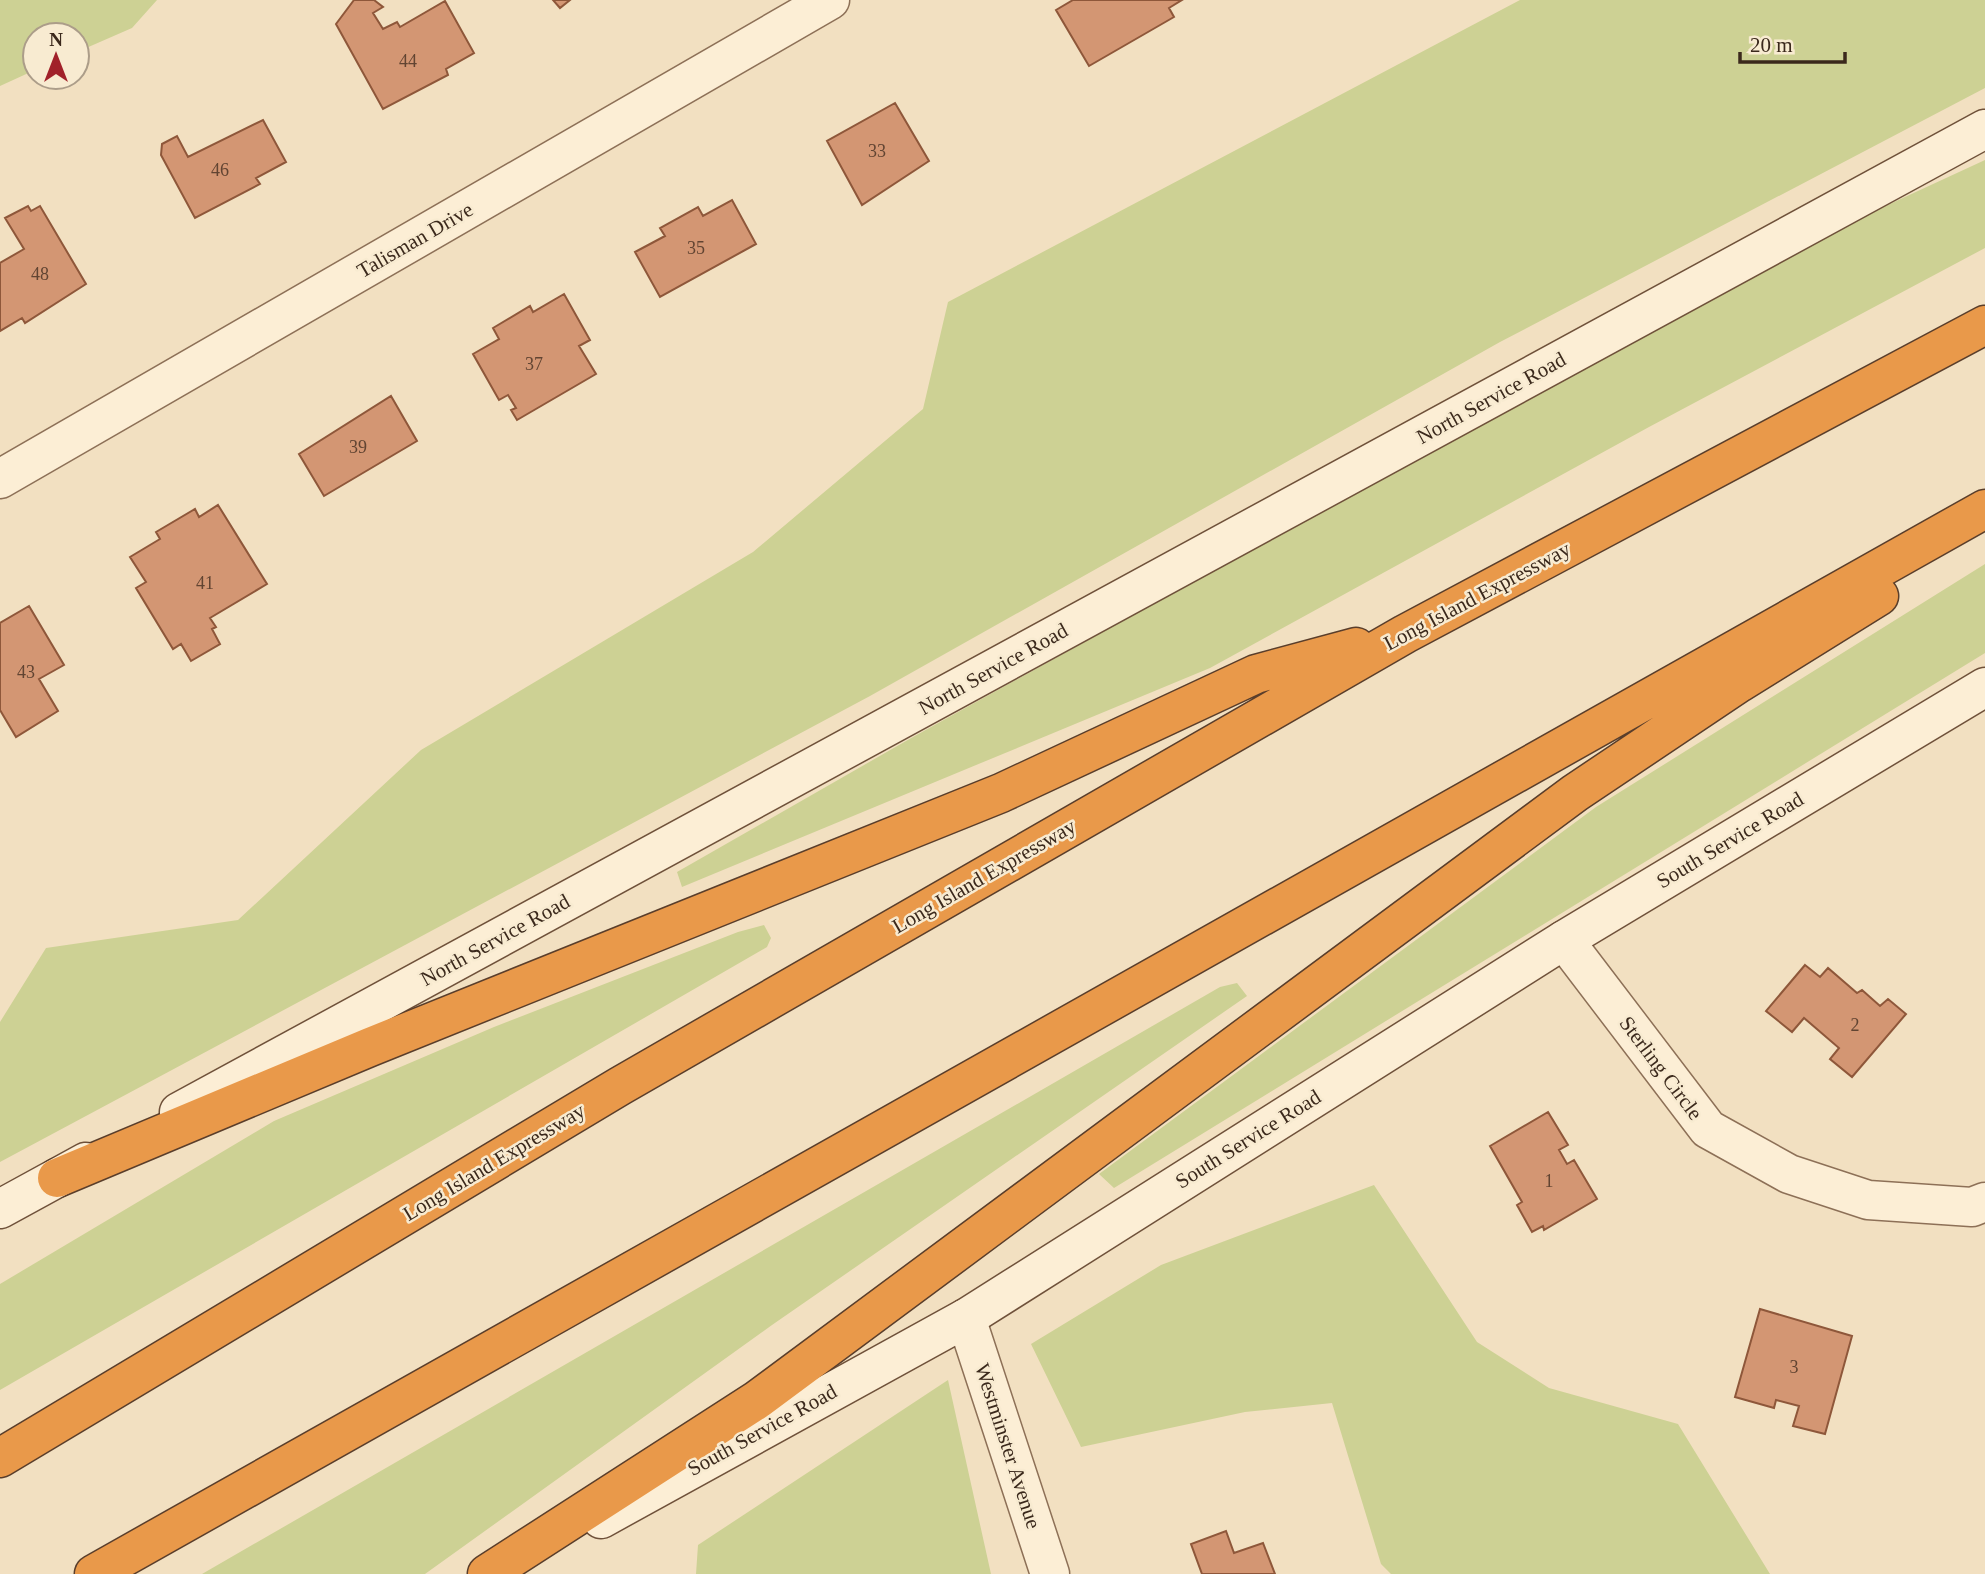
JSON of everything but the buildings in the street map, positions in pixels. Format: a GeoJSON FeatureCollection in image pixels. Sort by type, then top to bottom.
{"type":"FeatureCollection","features":[{"type":"Feature","properties":{"kind":"highway","name":"Long Island Expressway"},"geometry":{"type":"LineString","coordinates":[[0,1458],[620,1086],[1405,634],[1985,325]]}},
{"type":"Feature","properties":{"kind":"highway"},"geometry":{"type":"LineString","coordinates":[[94,1574],[1985,509]]}},
{"type":"Feature","properties":{"kind":"highway"},"geometry":{"type":"LineString","coordinates":[[487,1574],[757,1400],[1575,793],[1739,683],[1985,530]]}},
{"type":"Feature","properties":{"kind":"highway"},"geometry":{"type":"LineString","coordinates":[[57,1178],[370,1047],[1001,793],[1256,674],[1405,634]]}},
{"type":"Feature","properties":{"kind":"main road","name":"Talisman Drive"},"geometry":{"type":"LineString","coordinates":[[0,479],[831,0]]}},
{"type":"Feature","properties":{"kind":"main road","name":"North Service Road"},"geometry":{"type":"LineString","coordinates":[[0,1209],[1985,129]]}},
{"type":"Feature","properties":{"kind":"main road","name":"South Service Road"},"geometry":{"type":"LineString","coordinates":[[502,1574],[966,1318],[1564,940],[1985,687]]}},
{"type":"Feature","properties":{"kind":"main road","name":"Sterling Circle"},"geometry":{"type":"LineString","coordinates":[[1564,940],[1708,1129],[1789,1174],[1868,1200],[1972,1207],[1985,1202]]}},
{"type":"Feature","properties":{"kind":"main road","name":"Westminster Avenue"},"geometry":{"type":"LineString","coordinates":[[966,1318],[1050,1574]]}},
{"type":"Feature","properties":{"kind":"green space"},"geometry":{"type":"Polygon","coordinates":[[[0,0],[157,0],[132,28],[91,46],[91,21],[21,21],[21,76],[0,86],[0,0]]]}},
{"type":"Feature","properties":{"kind":"green space"},"geometry":{"type":"Polygon","coordinates":[[[1520,0],[1985,0],[1985,88],[1500,342],[870,696],[0,1162],[0,1022],[46,948],[238,920],[421,750],[753,552],[923,409],[948,302],[1520,0]]]}},
{"type":"Feature","properties":{"kind":"green space"},"geometry":{"type":"Polygon","coordinates":[[[1985,160],[1985,248],[1649,427],[1210,668],[682,887],[677,872],[913,737],[1799,246],[1985,160]]]}},
{"type":"Feature","properties":{"kind":"green space"},"geometry":{"type":"Polygon","coordinates":[[[1985,564],[1985,653],[1114,1188],[1099,1174],[1596,807],[1985,564]]]}},
{"type":"Feature","properties":{"kind":"green space"},"geometry":{"type":"Polygon","coordinates":[[[764,925],[771,938],[767,947],[0,1390],[0,1284],[274,1121],[494,1027],[738,932],[764,925]]]}},
{"type":"Feature","properties":{"kind":"green space"},"geometry":{"type":"Polygon","coordinates":[[[1237,983],[1247,996],[772,1325],[425,1574],[202,1574],[1220,987],[1237,983]]]}},
{"type":"Feature","properties":{"kind":"green space"},"geometry":{"type":"Polygon","coordinates":[[[1374,1185],[1477,1342],[1549,1388],[1678,1424],[1770,1574],[1391,1574],[1381,1564],[1332,1403],[1245,1412],[1081,1447],[1031,1344],[1161,1265],[1374,1185]]]}},
{"type":"Feature","properties":{"kind":"green space"},"geometry":{"type":"Polygon","coordinates":[[[948,1380],[991,1574],[696,1574],[698,1545],[948,1380]]]}}]}
